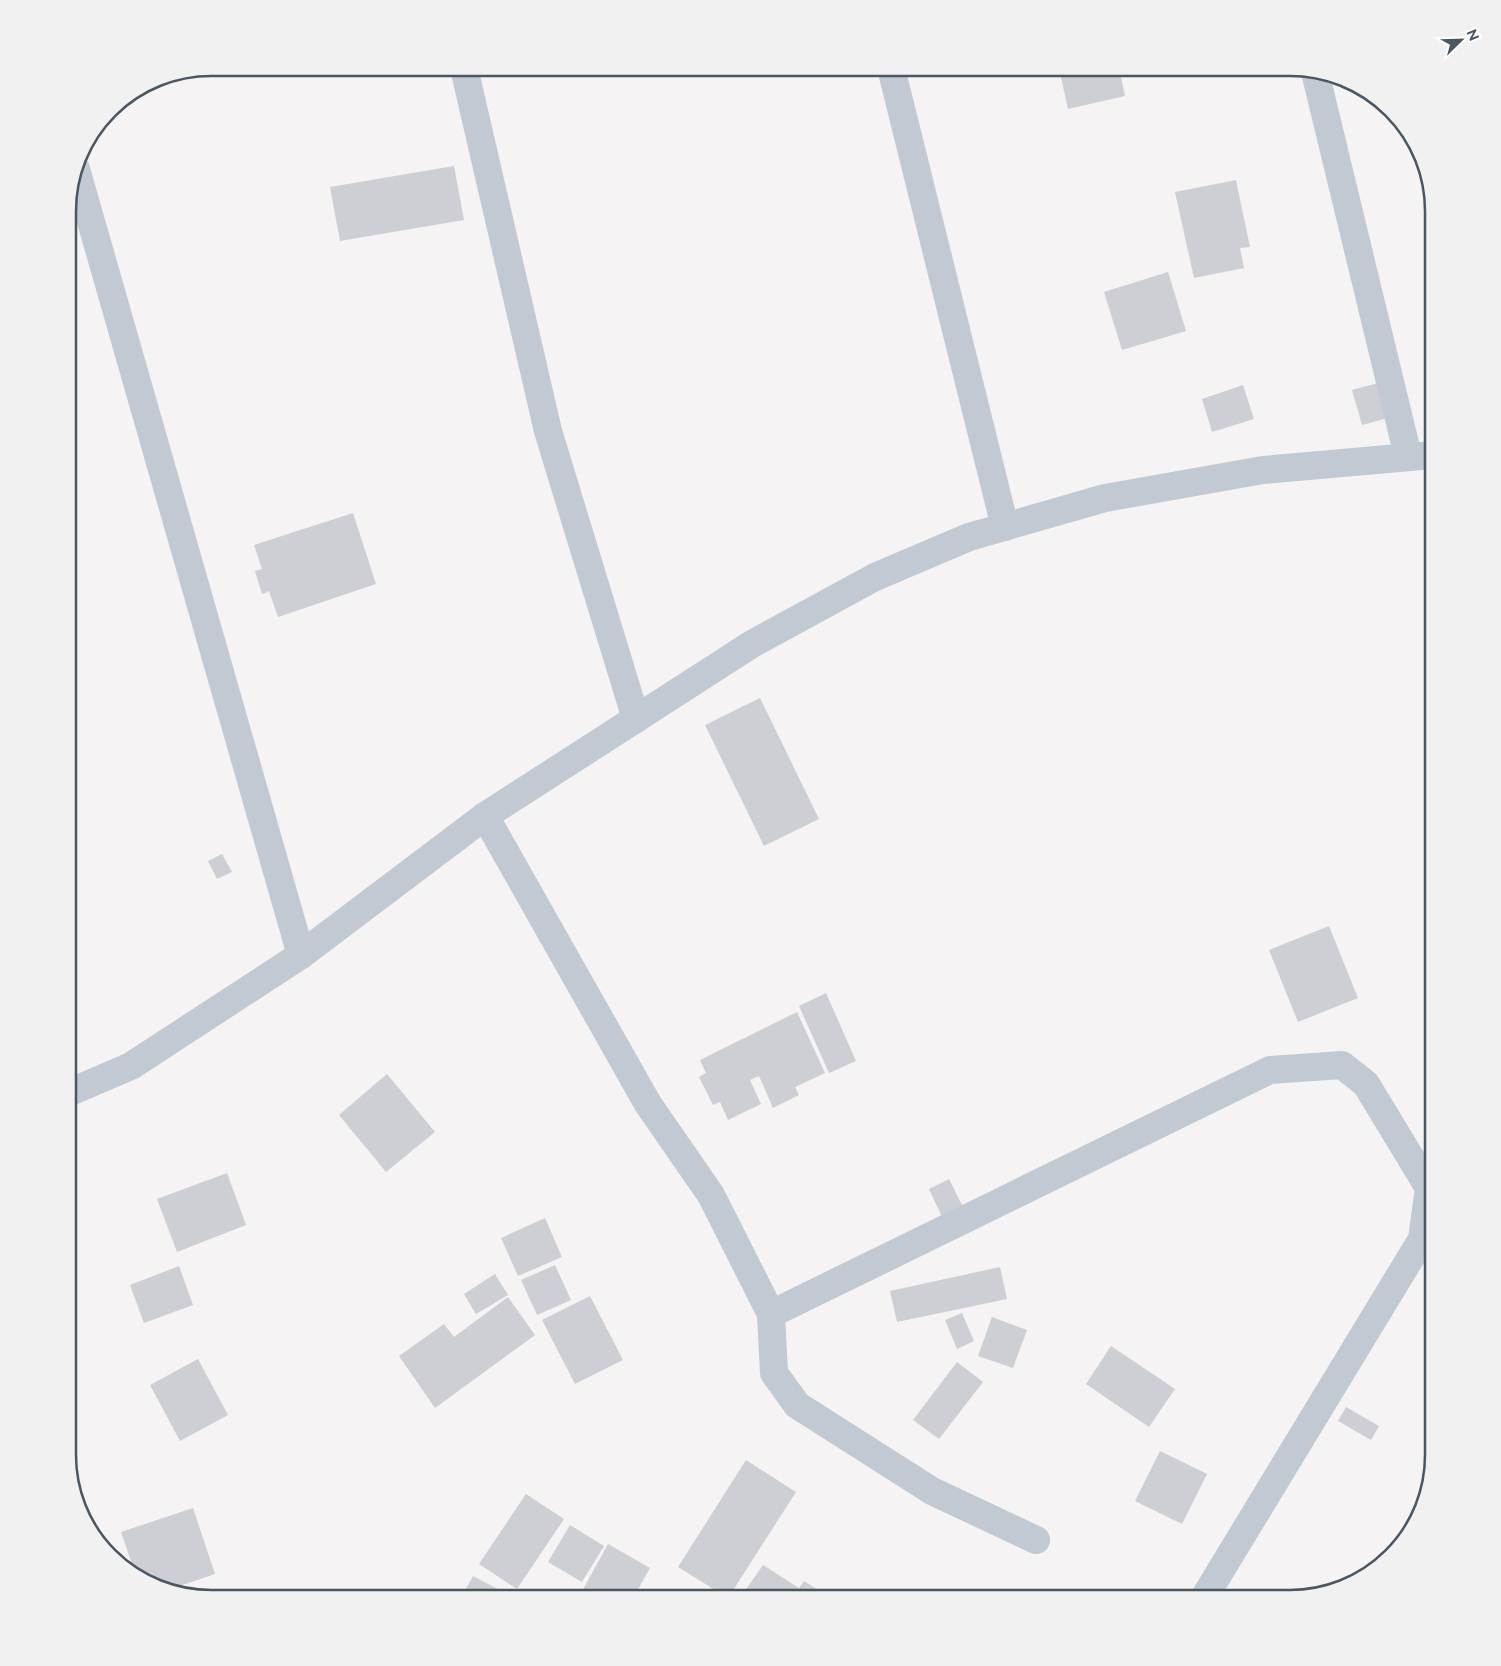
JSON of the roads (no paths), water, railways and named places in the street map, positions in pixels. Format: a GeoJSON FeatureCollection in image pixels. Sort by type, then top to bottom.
{"type":"FeatureCollection","features":[{"type":"Feature","properties":{"kind":"street"},"geometry":{"type":"LineString","coordinates":[[466,76],[548,431],[636,719]]}},
{"type":"Feature","properties":{"kind":"street"},"geometry":{"type":"LineString","coordinates":[[893,77],[1005,527]]}},
{"type":"Feature","properties":{"kind":"street"},"geometry":{"type":"LineString","coordinates":[[76,1089],[131,1066],[301,955],[485,816],[752,644],[875,577],[969,537],[1105,498],[1263,470],[1421,456],[1317,79]]}},
{"type":"Feature","properties":{"kind":"street"},"geometry":{"type":"LineString","coordinates":[[80,182],[301,955]]}},
{"type":"Feature","properties":{"kind":"street"},"geometry":{"type":"LineString","coordinates":[[485,816],[648,1104],[711,1195],[771,1314],[774,1373],[797,1405],[932,1491],[1036,1540]]}},
{"type":"Feature","properties":{"kind":"street"},"geometry":{"type":"LineString","coordinates":[[771,1314],[1270,1070],[1342,1065],[1366,1084],[1425,1181]]}},
{"type":"Feature","properties":{"kind":"street"},"geometry":{"type":"LineString","coordinates":[[1209,1590],[1422,1239],[1425,1217]]}}]}
